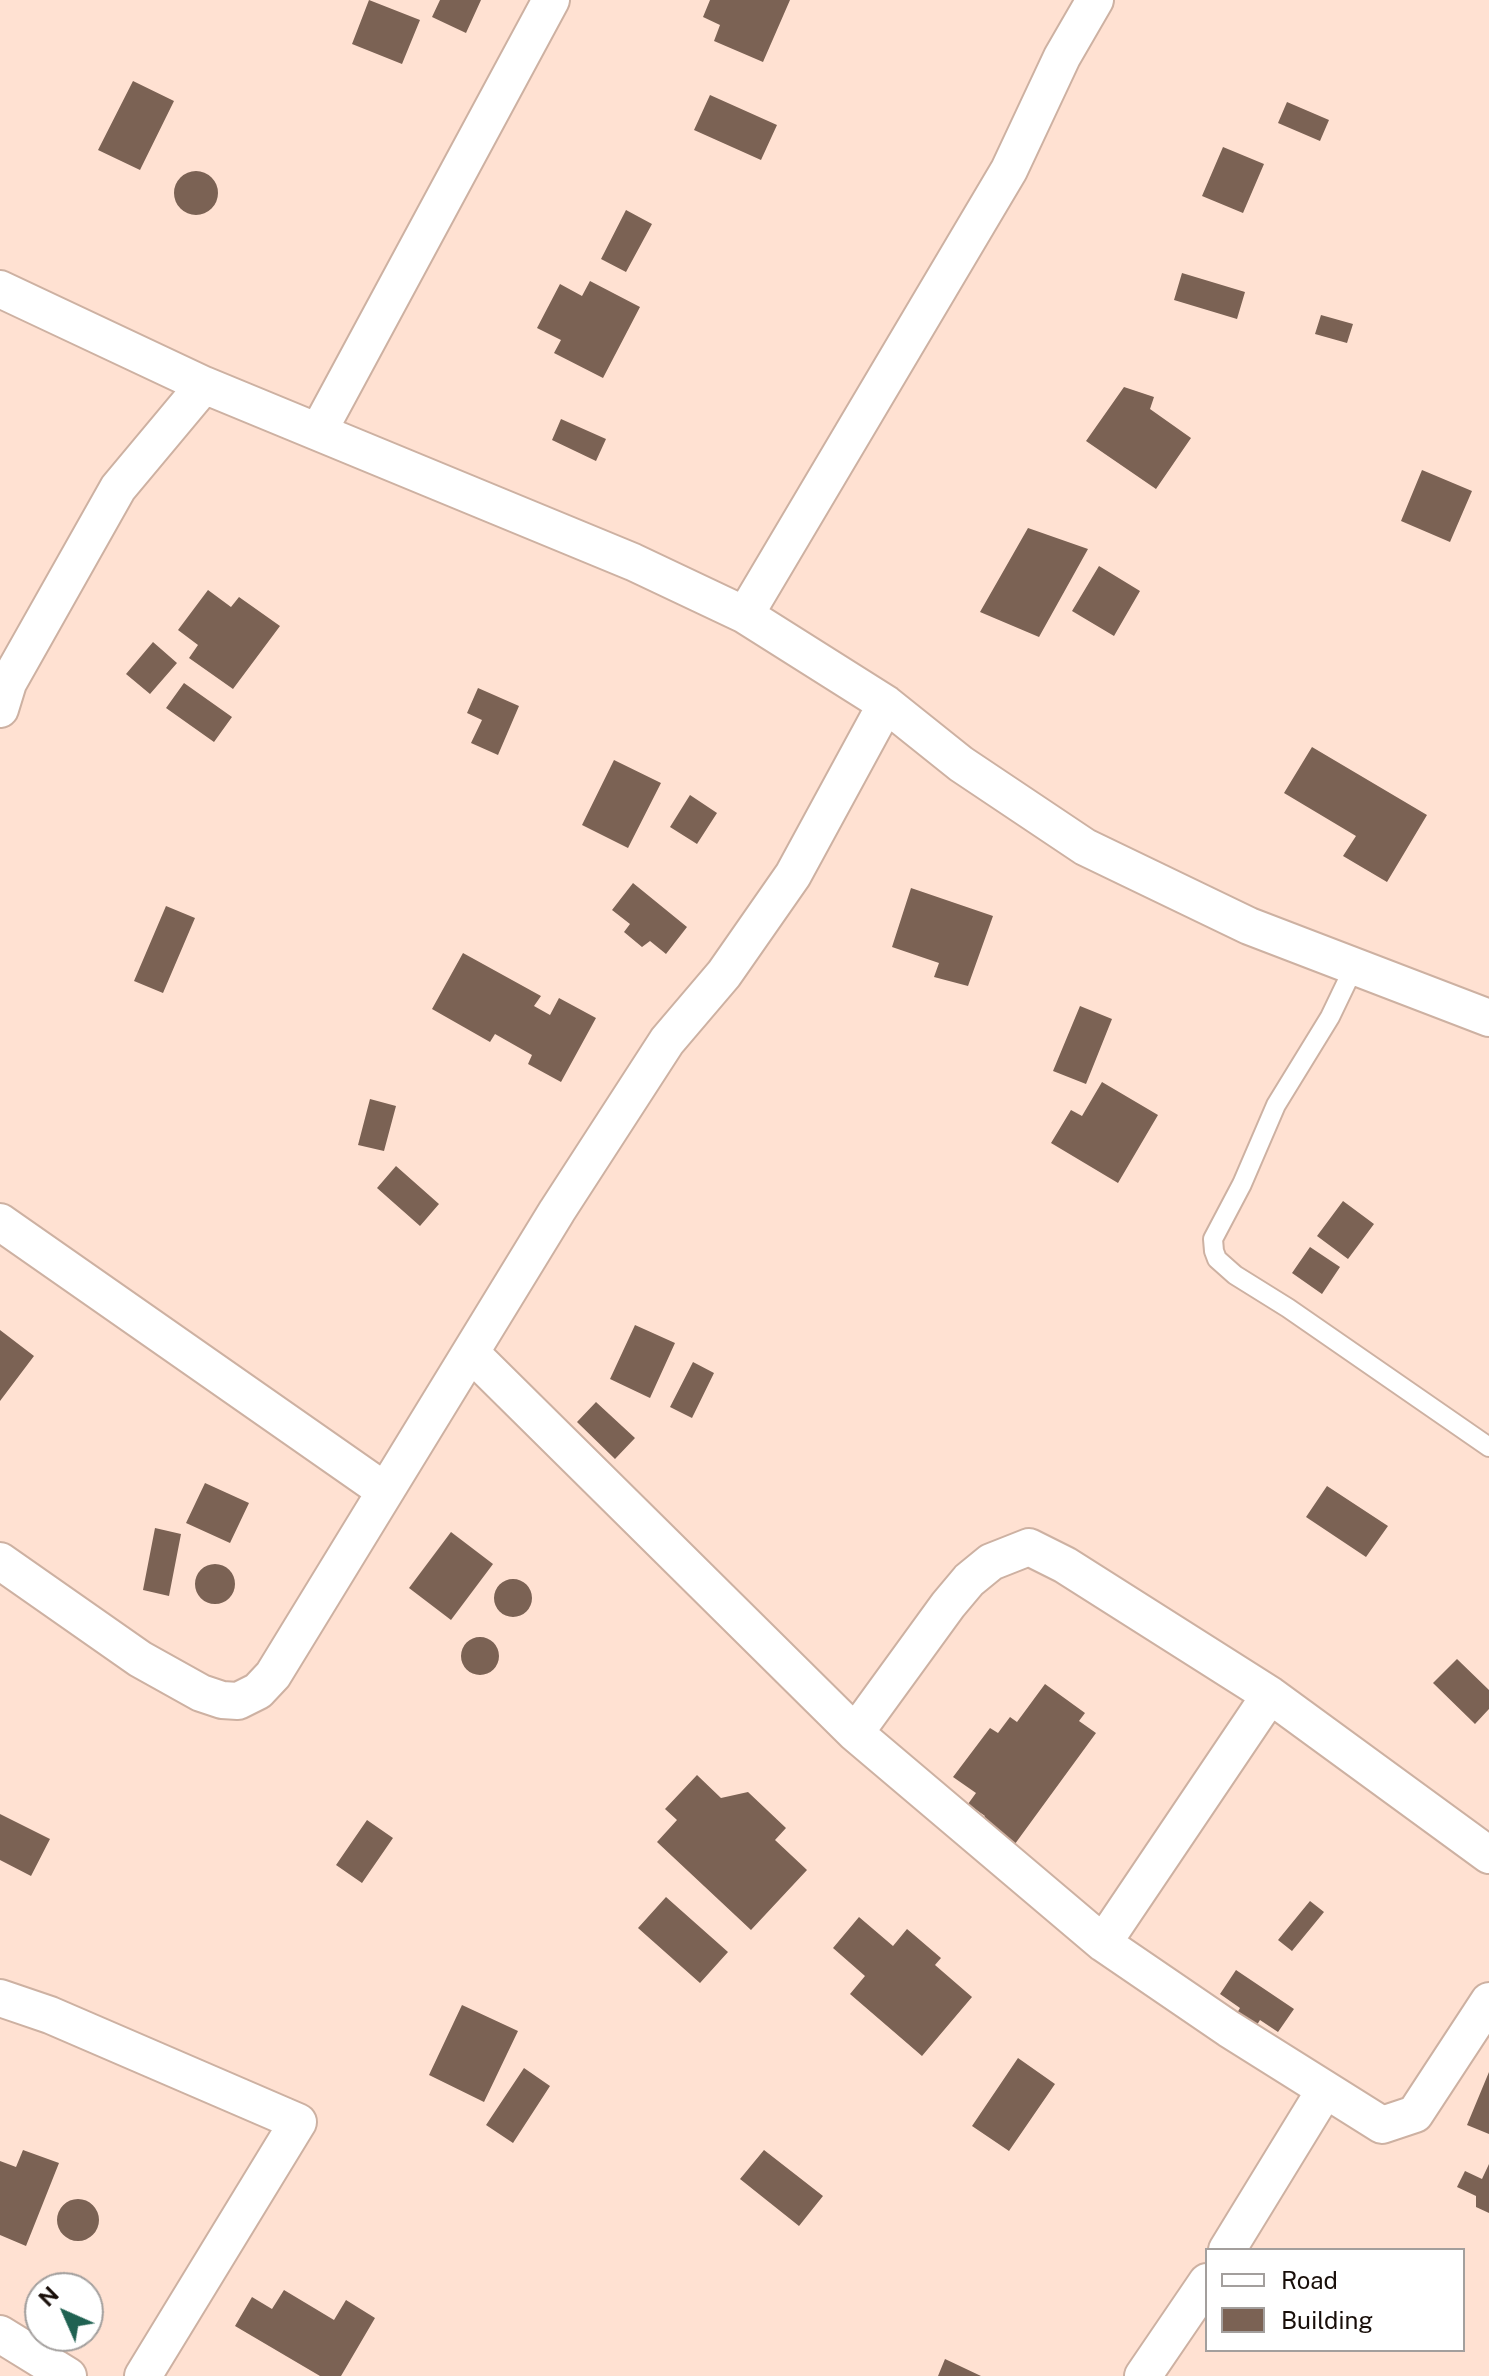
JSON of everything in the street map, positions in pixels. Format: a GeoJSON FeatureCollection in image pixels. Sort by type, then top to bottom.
{"type":"FeatureCollection","features":[{"type":"Feature","properties":{"kind":"street"},"geometry":{"type":"LineString","coordinates":[[318,432],[551,0]]}},
{"type":"Feature","properties":{"kind":"street"},"geometry":{"type":"LineString","coordinates":[[745,615],[1009,170],[1062,57],[1095,0]]}},
{"type":"Feature","properties":{"kind":"street"},"geometry":{"type":"LineString","coordinates":[[0,289],[204,385],[633,562],[745,615],[886,704],[961,764],[1085,847],[1249,926],[1489,1018]]}},
{"type":"Feature","properties":{"kind":"street"},"geometry":{"type":"LineString","coordinates":[[0,709],[8,683],[118,488],[204,385]]}},
{"type":"Feature","properties":{"kind":"street"},"geometry":{"type":"LineString","coordinates":[[1,1565],[140,1659],[201,1693],[222,1700],[238,1701],[258,1691],[273,1675],[557,1211],[667,1041],[724,974],[793,875],[886,704]]}},
{"type":"Feature","properties":{"kind":"street"},"geometry":{"type":"LineString","coordinates":[[0,1222],[385,1491]]}},
{"type":"Feature","properties":{"kind":"street"},"geometry":{"type":"LineString","coordinates":[[471,1353],[855,1733],[1103,1943],[1229,2029],[1382,2125],[1415,2114],[1489,2001]]}},
{"type":"Feature","properties":{"kind":"street"},"geometry":{"type":"LineString","coordinates":[[855,1733],[969,1580],[991,1562],[1029,1547],[1065,1565],[1270,1695],[1489,1855]]}},
{"type":"Feature","properties":{"kind":"street"},"geometry":{"type":"LineString","coordinates":[[1103,1943],[1270,1695]]}},
{"type":"Feature","properties":{"kind":"street"},"geometry":{"type":"LineString","coordinates":[[0,1998],[50,2015],[298,2122],[143,2376]]}},
{"type":"Feature","properties":{"kind":"street"},"geometry":{"type":"LineString","coordinates":[[1228,2248],[1325,2090]]}},
{"type":"Feature","properties":{"kind":"street"},"geometry":{"type":"LineString","coordinates":[[1143,2376],[1205,2285]]}},
{"type":"Feature","properties":{"kind":"street"},"geometry":{"type":"LineString","coordinates":[[0,2334],[68,2376]]}},
{"type":"Feature","properties":{"kind":"lane"},"geometry":{"type":"LineString","coordinates":[[1354,967],[1330,1017],[1276,1105],[1242,1184],[1213,1239],[1214,1251],[1217,1259],[1235,1275],[1489,1447]]}},
{"type":"Feature","properties":{"kind":"building"},"geometry":{"type":"Polygon","coordinates":[[[369,0],[420,20],[402,64],[352,44],[369,0]]]}},
{"type":"Feature","properties":{"kind":"building"},"geometry":{"type":"Polygon","coordinates":[[[440,0],[481,0],[466,33],[432,17],[440,0]]]}},
{"type":"Feature","properties":{"kind":"building"},"geometry":{"type":"Polygon","coordinates":[[[710,0],[790,0],[763,62],[714,41],[720,25],[703,17],[710,0]]]}},
{"type":"Feature","properties":{"kind":"building"},"geometry":{"type":"Polygon","coordinates":[[[133,81],[174,101],[140,170],[98,150],[133,81]]]}},
{"type":"Feature","properties":{"kind":"building"},"geometry":{"type":"Polygon","coordinates":[[[710,95],[777,125],[761,160],[694,130],[710,95]]]}},
{"type":"Feature","properties":{"kind":"building"},"geometry":{"type":"Polygon","coordinates":[[[1287,102],[1329,120],[1320,141],[1278,123],[1287,102]]]}},
{"type":"Feature","properties":{"kind":"building"},"geometry":{"type":"Polygon","coordinates":[[[1223,147],[1264,164],[1243,213],[1202,196],[1223,147]]]}},
{"type":"Feature","properties":{"kind":"building"},"geometry":{"type":"Polygon","coordinates":[[[196,171],[211,178],[218,193],[211,208],[196,215],[181,208],[174,193],[181,178],[196,171]]]}},
{"type":"Feature","properties":{"kind":"building"},"geometry":{"type":"Polygon","coordinates":[[[626,210],[652,224],[626,272],[601,259],[626,210]]]}},
{"type":"Feature","properties":{"kind":"building"},"geometry":{"type":"Polygon","coordinates":[[[1182,273],[1245,292],[1237,319],[1174,300],[1182,273]]]}},
{"type":"Feature","properties":{"kind":"building"},"geometry":{"type":"Polygon","coordinates":[[[590,281],[640,307],[603,378],[554,353],[561,340],[537,328],[560,284],[582,296],[590,281]]]}},
{"type":"Feature","properties":{"kind":"building"},"geometry":{"type":"Polygon","coordinates":[[[1321,315],[1353,324],[1347,343],[1315,334],[1321,315]]]}},
{"type":"Feature","properties":{"kind":"building"},"geometry":{"type":"Polygon","coordinates":[[[1124,387],[1154,397],[1150,409],[1191,438],[1156,489],[1086,441],[1124,387]]]}},
{"type":"Feature","properties":{"kind":"building"},"geometry":{"type":"Polygon","coordinates":[[[561,419],[606,439],[596,461],[552,440],[561,419]]]}},
{"type":"Feature","properties":{"kind":"building"},"geometry":{"type":"Polygon","coordinates":[[[1422,470],[1472,491],[1450,542],[1401,521],[1422,470]]]}},
{"type":"Feature","properties":{"kind":"building"},"geometry":{"type":"Polygon","coordinates":[[[1028,528],[1088,549],[1039,637],[980,612],[1028,528]]]}},
{"type":"Feature","properties":{"kind":"building"},"geometry":{"type":"Polygon","coordinates":[[[1099,566],[1140,591],[1114,636],[1072,611],[1099,566]]]}},
{"type":"Feature","properties":{"kind":"building"},"geometry":{"type":"Polygon","coordinates":[[[208,590],[231,607],[239,597],[280,626],[233,689],[189,658],[198,645],[178,630],[208,590]]]}},
{"type":"Feature","properties":{"kind":"building"},"geometry":{"type":"Polygon","coordinates":[[[153,642],[177,663],[150,694],[126,674],[153,642]]]}},
{"type":"Feature","properties":{"kind":"building"},"geometry":{"type":"Polygon","coordinates":[[[184,683],[232,717],[214,742],[166,708],[184,683]]]}},
{"type":"Feature","properties":{"kind":"building"},"geometry":{"type":"Polygon","coordinates":[[[478,688],[519,706],[498,755],[471,743],[482,720],[467,713],[478,688]]]}},
{"type":"Feature","properties":{"kind":"building"},"geometry":{"type":"Polygon","coordinates":[[[1312,747],[1427,815],[1387,882],[1343,856],[1356,836],[1284,793],[1312,747]]]}},
{"type":"Feature","properties":{"kind":"building"},"geometry":{"type":"Polygon","coordinates":[[[614,760],[661,783],[628,848],[582,825],[614,760]]]}},
{"type":"Feature","properties":{"kind":"building"},"geometry":{"type":"Polygon","coordinates":[[[690,795],[717,813],[697,844],[670,827],[690,795]]]}},
{"type":"Feature","properties":{"kind":"building"},"geometry":{"type":"Polygon","coordinates":[[[633,883],[687,927],[666,954],[650,941],[642,947],[624,932],[630,924],[612,910],[633,883]]]}},
{"type":"Feature","properties":{"kind":"building"},"geometry":{"type":"Polygon","coordinates":[[[911,888],[993,916],[968,986],[934,977],[939,963],[892,947],[911,888]]]}},
{"type":"Feature","properties":{"kind":"building"},"geometry":{"type":"Polygon","coordinates":[[[166,906],[195,918],[163,993],[134,981],[166,906]]]}},
{"type":"Feature","properties":{"kind":"building"},"geometry":{"type":"Polygon","coordinates":[[[463,953],[541,996],[534,1006],[550,1015],[559,998],[596,1018],[561,1082],[528,1064],[532,1055],[495,1034],[490,1042],[432,1009],[463,953]]]}},
{"type":"Feature","properties":{"kind":"building"},"geometry":{"type":"Polygon","coordinates":[[[1080,1006],[1112,1019],[1086,1084],[1053,1071],[1080,1006]]]}},
{"type":"Feature","properties":{"kind":"building"},"geometry":{"type":"Polygon","coordinates":[[[1102,1082],[1158,1115],[1118,1183],[1051,1143],[1071,1110],[1082,1116],[1102,1082]]]}},
{"type":"Feature","properties":{"kind":"building"},"geometry":{"type":"Polygon","coordinates":[[[370,1099],[396,1106],[384,1151],[358,1145],[370,1099]]]}},
{"type":"Feature","properties":{"kind":"building"},"geometry":{"type":"Polygon","coordinates":[[[396,1166],[439,1204],[420,1226],[377,1188],[396,1166]]]}},
{"type":"Feature","properties":{"kind":"building"},"geometry":{"type":"Polygon","coordinates":[[[1343,1201],[1374,1224],[1348,1259],[1317,1236],[1343,1201]]]}},
{"type":"Feature","properties":{"kind":"building"},"geometry":{"type":"Polygon","coordinates":[[[1310,1247],[1340,1267],[1322,1294],[1292,1273],[1310,1247]]]}},
{"type":"Feature","properties":{"kind":"building"},"geometry":{"type":"Polygon","coordinates":[[[635,1325],[675,1343],[650,1398],[610,1379],[635,1325]]]}},
{"type":"Feature","properties":{"kind":"building"},"geometry":{"type":"Polygon","coordinates":[[[0,1330],[34,1356],[0,1401],[0,1330]]]}},
{"type":"Feature","properties":{"kind":"building"},"geometry":{"type":"Polygon","coordinates":[[[693,1362],[714,1373],[692,1418],[670,1407],[693,1362]]]}},
{"type":"Feature","properties":{"kind":"building"},"geometry":{"type":"Polygon","coordinates":[[[596,1402],[635,1438],[615,1459],[577,1422],[596,1402]]]}},
{"type":"Feature","properties":{"kind":"building"},"geometry":{"type":"Polygon","coordinates":[[[205,1483],[249,1503],[230,1543],[186,1523],[205,1483]]]}},
{"type":"Feature","properties":{"kind":"building"},"geometry":{"type":"Polygon","coordinates":[[[1327,1486],[1388,1526],[1366,1557],[1306,1517],[1327,1486]]]}},
{"type":"Feature","properties":{"kind":"building"},"geometry":{"type":"Polygon","coordinates":[[[155,1528],[181,1534],[169,1596],[143,1590],[155,1528]]]}},
{"type":"Feature","properties":{"kind":"building"},"geometry":{"type":"Polygon","coordinates":[[[451,1532],[493,1564],[451,1620],[409,1588],[451,1532]]]}},
{"type":"Feature","properties":{"kind":"building"},"geometry":{"type":"Polygon","coordinates":[[[215,1564],[229,1570],[235,1584],[229,1598],[215,1604],[201,1598],[195,1584],[201,1570],[215,1564]]]}},
{"type":"Feature","properties":{"kind":"building"},"geometry":{"type":"Polygon","coordinates":[[[513,1579],[526,1585],[532,1598],[526,1611],[513,1617],[500,1611],[494,1598],[500,1585],[513,1579]]]}},
{"type":"Feature","properties":{"kind":"building"},"geometry":{"type":"Polygon","coordinates":[[[480,1637],[493,1643],[499,1656],[493,1669],[480,1675],[467,1669],[461,1656],[467,1643],[480,1637]]]}},
{"type":"Feature","properties":{"kind":"building"},"geometry":{"type":"Polygon","coordinates":[[[1457,1659],[1489,1690],[1489,1709],[1475,1724],[1433,1683],[1457,1659]]]}},
{"type":"Feature","properties":{"kind":"building"},"geometry":{"type":"Polygon","coordinates":[[[1045,1684],[1085,1713],[1079,1721],[1096,1733],[1012,1848],[979,1824],[985,1816],[968,1804],[976,1793],[953,1777],[990,1728],[998,1733],[1010,1717],[1017,1722],[1045,1684]]]}},
{"type":"Feature","properties":{"kind":"building"},"geometry":{"type":"Polygon","coordinates":[[[697,1775],[721,1798],[748,1792],[786,1828],[775,1840],[807,1870],[751,1930],[657,1842],[677,1820],[665,1809],[697,1775]]]}},
{"type":"Feature","properties":{"kind":"building"},"geometry":{"type":"Polygon","coordinates":[[[0,1814],[50,1839],[31,1876],[0,1860],[0,1814]]]}},
{"type":"Feature","properties":{"kind":"building"},"geometry":{"type":"Polygon","coordinates":[[[367,1820],[393,1838],[362,1883],[336,1865],[367,1820]]]}},
{"type":"Feature","properties":{"kind":"building"},"geometry":{"type":"Polygon","coordinates":[[[666,1897],[728,1952],[700,1983],[638,1928],[666,1897]]]}},
{"type":"Feature","properties":{"kind":"building"},"geometry":{"type":"Polygon","coordinates":[[[1310,1901],[1324,1912],[1292,1951],[1278,1940],[1310,1901]]]}},
{"type":"Feature","properties":{"kind":"building"},"geometry":{"type":"Polygon","coordinates":[[[859,1917],[893,1946],[907,1929],[941,1958],[935,1965],[972,1997],[922,2056],[850,1994],[865,1976],[833,1948],[859,1917]]]}},
{"type":"Feature","properties":{"kind":"building"},"geometry":{"type":"Polygon","coordinates":[[[1236,1970],[1294,2009],[1278,2032],[1260,2020],[1252,2033],[1233,2020],[1240,2008],[1220,1994],[1236,1970]]]}},
{"type":"Feature","properties":{"kind":"building"},"geometry":{"type":"Polygon","coordinates":[[[462,2005],[518,2031],[484,2102],[429,2075],[462,2005]]]}},
{"type":"Feature","properties":{"kind":"building"},"geometry":{"type":"Polygon","coordinates":[[[1018,2058],[1055,2084],[1009,2151],[972,2126],[1018,2058]]]}},
{"type":"Feature","properties":{"kind":"building"},"geometry":{"type":"Polygon","coordinates":[[[524,2068],[550,2086],[513,2143],[486,2125],[524,2068]]]}},
{"type":"Feature","properties":{"kind":"building"},"geometry":{"type":"Polygon","coordinates":[[[1489,2072],[1489,2134],[1467,2125],[1489,2072]]]}},
{"type":"Feature","properties":{"kind":"building"},"geometry":{"type":"Polygon","coordinates":[[[23,2150],[59,2163],[26,2246],[0,2235],[0,2161],[16,2167],[23,2150]]]}},
{"type":"Feature","properties":{"kind":"building"},"geometry":{"type":"Polygon","coordinates":[[[764,2150],[823,2196],[799,2226],[740,2179],[764,2150]]]}},
{"type":"Feature","properties":{"kind":"building"},"geometry":{"type":"Polygon","coordinates":[[[1489,2164],[1489,2213],[1476,2207],[1476,2196],[1457,2187],[1465,2171],[1482,2179],[1489,2164]]]}},
{"type":"Feature","properties":{"kind":"building"},"geometry":{"type":"Polygon","coordinates":[[[78,2199],[93,2205],[99,2220],[93,2235],[78,2241],[63,2235],[57,2220],[63,2205],[78,2199]]]}},
{"type":"Feature","properties":{"kind":"building"},"geometry":{"type":"Polygon","coordinates":[[[284,2290],[334,2320],[346,2300],[375,2318],[341,2376],[320,2376],[235,2326],[252,2297],[272,2309],[284,2290]]]}},
{"type":"Feature","properties":{"kind":"building"},"geometry":{"type":"Polygon","coordinates":[[[945,2359],[981,2376],[938,2376],[945,2359]]]}}]}
